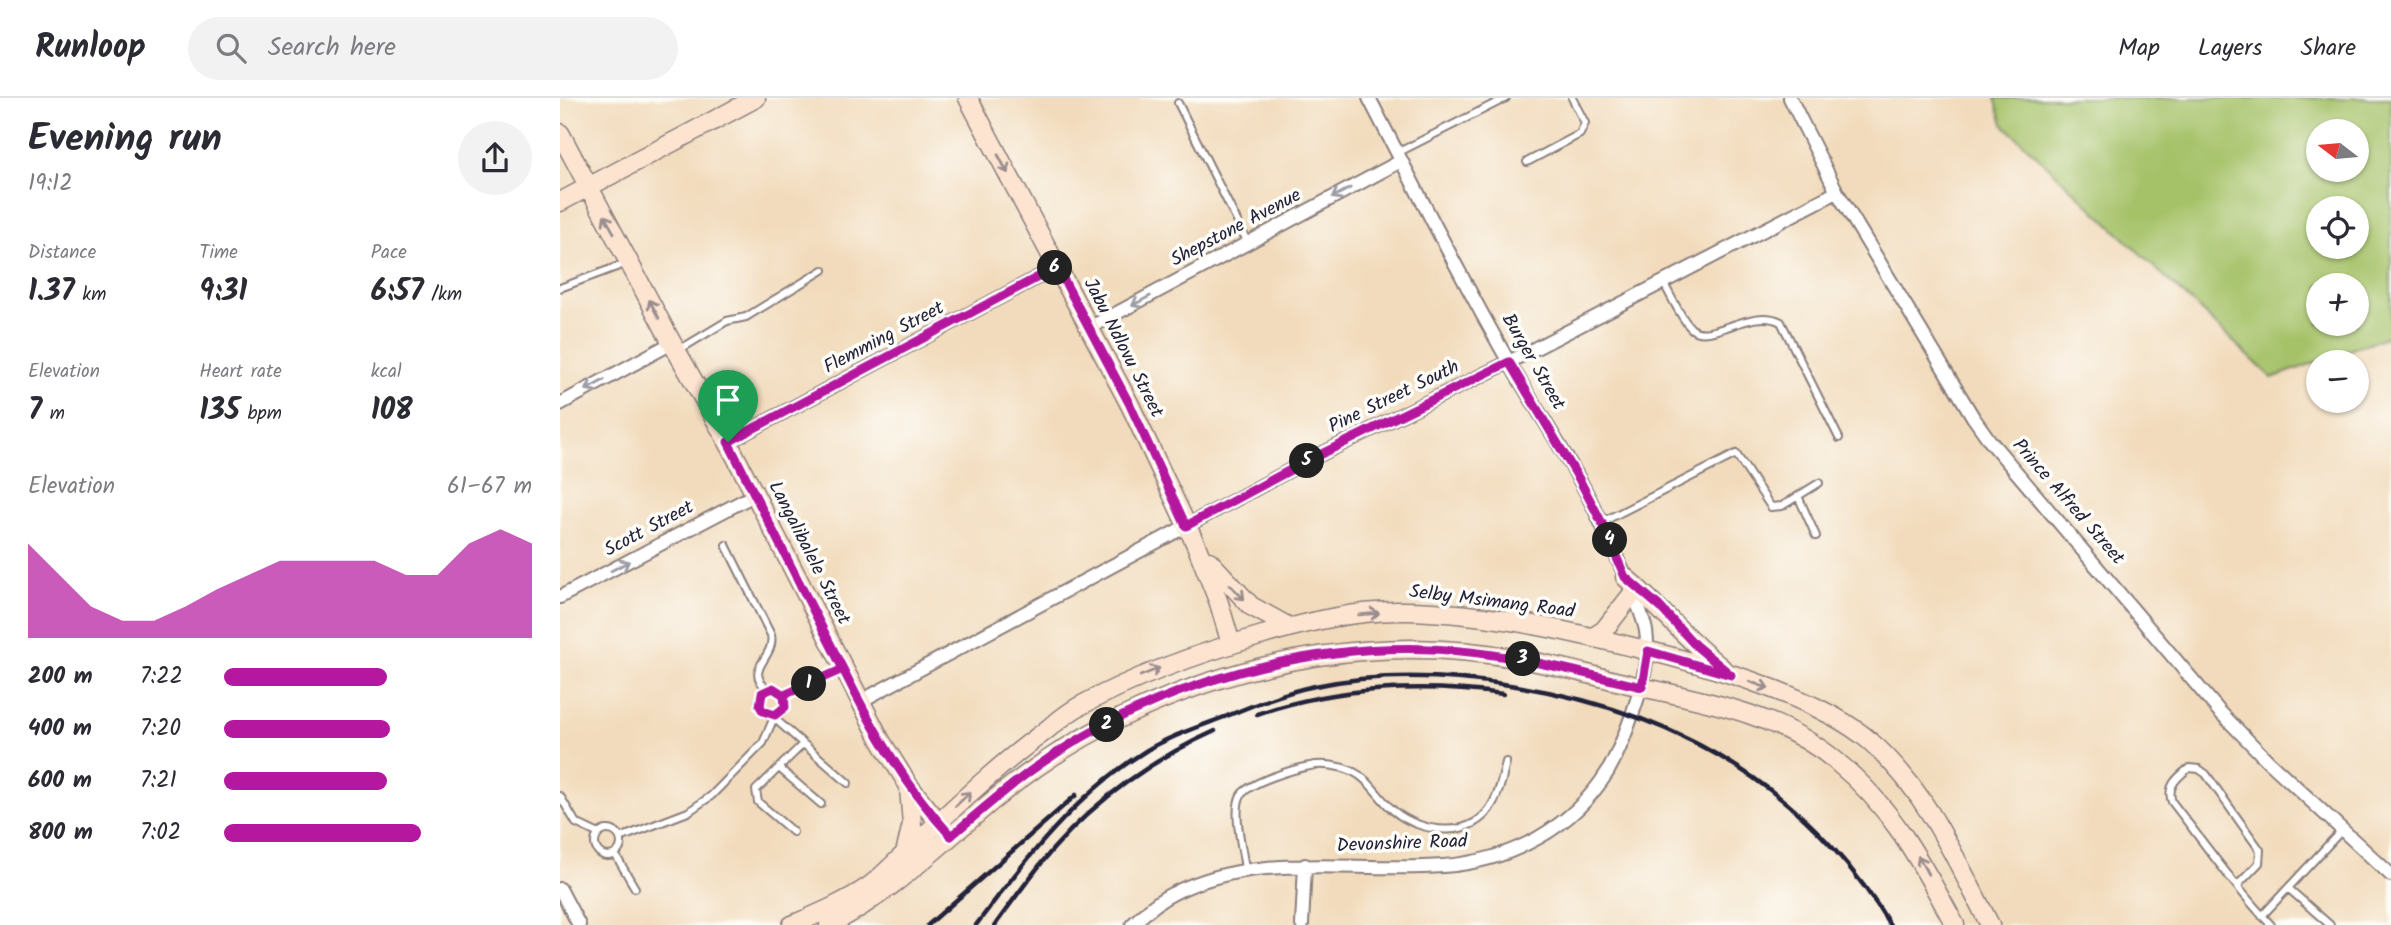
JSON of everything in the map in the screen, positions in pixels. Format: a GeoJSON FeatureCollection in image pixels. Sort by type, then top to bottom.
{"type":"FeatureCollection","features":[{"type":"Feature","properties":{"kind":"main road"},"geometry":{"type":"LineString","coordinates":[[560,202],[756,98]]}},
{"type":"Feature","properties":{"kind":"main road","name":"Jabu Ndlovu Street"},"geometry":{"type":"LineString","coordinates":[[968,98],[1130,405],[1196,545],[1219,603],[1231,643]]}},
{"type":"Feature","properties":{"kind":"main road","name":"Langalibalele Street"},"geometry":{"type":"LineString","coordinates":[[560,133],[756,494],[859,702],[909,786],[951,836]]}},
{"type":"Feature","properties":{"kind":"main road","name":"Jabu Ndlovu Street"},"geometry":{"type":"LineString","coordinates":[[1196,545],[1222,577],[1251,606],[1289,627]]}},
{"type":"Feature","properties":{"kind":"main road"},"geometry":{"type":"LineString","coordinates":[[1625,577],[1659,606],[1695,645],[1731,675]]}},
{"type":"Feature","properties":{"kind":"main road"},"geometry":{"type":"LineString","coordinates":[[1593,637],[1604,630],[1633,593]]}},
{"type":"Feature","properties":{"kind":"main road","name":"Selby Msimang Road"},"geometry":{"type":"LineString","coordinates":[[792,925],[842,903],[871,885],[1006,760],[1074,709],[1129,681],[1198,653],[1231,643],[1289,627],[1349,615],[1401,611],[1548,627],[1593,637],[1731,675],[1809,705],[1868,739],[1900,771],[1927,804],[1990,925]]}},
{"type":"Feature","properties":{"kind":"main road"},"geometry":{"type":"LineString","coordinates":[[829,925],[872,900],[1030,771],[1081,738],[1130,713],[1197,685],[1246,669],[1292,659],[1384,649],[1469,652],[1520,659],[1710,702],[1786,729],[1837,761],[1866,790],[1915,851],[1955,925]]}},
{"type":"Feature","properties":{"kind":"main road"},"geometry":{"type":"LineString","coordinates":[[905,853],[912,824],[909,786]]}},
{"type":"Feature","properties":{"kind":"street","name":"Burger Street"},"geometry":{"type":"LineString","coordinates":[[1369,98],[1509,362],[1602,523],[1642,615],[1648,651]]}},
{"type":"Feature","properties":{"kind":"street","name":"Prince Alfred Street"},"geometry":{"type":"LineString","coordinates":[[1790,98],[1837,192],[1990,441],[2219,711],[2268,761],[2391,875]]}},
{"type":"Feature","properties":{"kind":"street","name":"Shepstone Avenue"},"geometry":{"type":"LineString","coordinates":[[1089,328],[1248,243],[1399,157]]}},
{"type":"Feature","properties":{"kind":"street","name":"Pine Street South"},"geometry":{"type":"LineString","coordinates":[[859,702],[1309,460],[1509,362],[1837,192]]}},
{"type":"Feature","properties":{"kind":"street","name":"Flemming Street"},"geometry":{"type":"LineString","coordinates":[[728,442],[1057,267]]}},
{"type":"Feature","properties":{"kind":"street"},"geometry":{"type":"LineString","coordinates":[[560,404],[675,347]]}},
{"type":"Feature","properties":{"kind":"street","name":"Scott Street"},"geometry":{"type":"LineString","coordinates":[[560,597],[756,494]]}},
{"type":"Feature","properties":{"kind":"street","name":"Devonshire Road"},"geometry":{"type":"LineString","coordinates":[[1132,925],[1170,894],[1201,881],[1245,869],[1305,865],[1445,866],[1501,856],[1553,830],[1570,816],[1601,781],[1621,745],[1642,687],[1648,651]]}},
{"type":"Feature","properties":{"kind":"street"},"geometry":{"type":"LineString","coordinates":[[1302,925],[1305,865]]}},
{"type":"Feature","properties":{"kind":"street"},"geometry":{"type":"LineString","coordinates":[[560,889],[579,925]]}},
{"type":"Feature","properties":{"kind":"lane"},"geometry":{"type":"LineString","coordinates":[[1399,157],[1506,98]]}},
{"type":"Feature","properties":{"kind":"lane"},"geometry":{"type":"LineString","coordinates":[[1527,162],[1580,134],[1584,122],[1572,98]]}},
{"type":"Feature","properties":{"kind":"lane"},"geometry":{"type":"LineString","coordinates":[[1178,103],[1248,243]]}},
{"type":"Feature","properties":{"kind":"lane"},"geometry":{"type":"LineString","coordinates":[[560,288],[629,262]]}},
{"type":"Feature","properties":{"kind":"lane"},"geometry":{"type":"LineString","coordinates":[[675,347],[727,321],[746,317],[823,270]]}},
{"type":"Feature","properties":{"kind":"lane"},"geometry":{"type":"LineString","coordinates":[[1663,282],[1691,329],[1699,333],[1761,316],[1772,317],[1781,322],[1839,438]]}},
{"type":"Feature","properties":{"kind":"lane"},"geometry":{"type":"LineString","coordinates":[[1602,523],[1736,454],[1771,507],[1777,509],[1819,483]]}},
{"type":"Feature","properties":{"kind":"lane"},"geometry":{"type":"LineString","coordinates":[[1798,496],[1816,536]]}},
{"type":"Feature","properties":{"kind":"lane"},"geometry":{"type":"LineString","coordinates":[[726,545],[771,635],[773,643],[770,652],[758,671],[760,683],[767,690]]}},
{"type":"Feature","properties":{"kind":"lane"},"geometry":{"type":"LineString","coordinates":[[784,695],[843,669]]}},
{"type":"Feature","properties":{"kind":"lane"},"geometry":{"type":"LineString","coordinates":[[784,695],[773,688],[767,690],[762,693],[760,706],[848,783]]}},
{"type":"Feature","properties":{"kind":"lane"},"geometry":{"type":"LineString","coordinates":[[620,838],[688,812],[711,796],[763,743],[774,717],[785,707],[784,695]]}},
{"type":"Feature","properties":{"kind":"lane"},"geometry":{"type":"LineString","coordinates":[[793,832],[758,802],[756,790],[803,744]]}},
{"type":"Feature","properties":{"kind":"lane"},"geometry":{"type":"LineString","coordinates":[[1245,869],[1237,811],[1242,795],[1254,785],[1311,766],[1337,766],[1363,778],[1393,810],[1409,821],[1441,830],[1465,827],[1493,805],[1506,762]]}},
{"type":"Feature","properties":{"kind":"lane"},"geometry":{"type":"LineString","coordinates":[[779,768],[821,804]]}},
{"type":"Feature","properties":{"kind":"lane"},"geometry":{"type":"LineString","coordinates":[[2237,886],[2259,863],[2260,850],[2206,774],[2199,769],[2189,768],[2171,787],[2169,795],[2172,802],[2237,886],[2271,925]]}},
{"type":"Feature","properties":{"kind":"lane"},"geometry":{"type":"LineString","coordinates":[[560,796],[576,823],[599,834],[611,830],[620,838],[621,844],[615,854]]}},
{"type":"Feature","properties":{"kind":"lane"},"geometry":{"type":"LineString","coordinates":[[2262,915],[2342,830]]}},
{"type":"Feature","properties":{"kind":"lane"},"geometry":{"type":"LineString","coordinates":[[599,834],[595,845],[598,851],[603,855],[615,854]]}},
{"type":"Feature","properties":{"kind":"lane"},"geometry":{"type":"LineString","coordinates":[[615,854],[635,888]]}},
{"type":"Feature","properties":{"kind":"lane"},"geometry":{"type":"LineString","coordinates":[[2288,888],[2330,925]]}},
{"type":"Feature","properties":{"kind":"green space"},"geometry":{"type":"Polygon","coordinates":[[[1995,98],[2391,98],[2391,335],[2349,350],[2306,350],[2306,366],[2272,378],[2003,124],[1995,98]]]}},
{"type":"Feature","properties":{"kind":"railway"},"geometry":{"type":"LineString","coordinates":[[976,925],[1033,852],[1075,807],[1098,786],[1147,750],[1187,731],[1293,692],[1340,682],[1390,677],[1441,677],[1516,686],[1574,698],[1630,715],[1682,736],[1731,763],[1776,795],[1818,832],[1856,876],[1890,925]]}},
{"type":"Feature","properties":{"kind":"railway"},"geometry":{"type":"LineString","coordinates":[[1257,714],[1317,698],[1379,690],[1410,688],[1503,694]]}},
{"type":"Feature","properties":{"kind":"railway"},"geometry":{"type":"LineString","coordinates":[[995,925],[1046,857],[1089,812],[1149,767],[1215,731]]}},
{"type":"Feature","properties":{"kind":"railway"},"geometry":{"type":"LineString","coordinates":[[928,925],[1076,795]]}},
{"type":"Feature","properties":{"kind":"route"},"geometry":{"type":"LineString","coordinates":[[728,442],[843,669],[784,695],[785,707],[775,715],[768,715],[760,706],[759,699],[767,690],[773,688],[784,695],[843,669],[859,702],[909,786],[951,836],[1030,771],[1081,738],[1130,713],[1197,685],[1246,669],[1292,659],[1384,649],[1469,652],[1520,659],[1642,687],[1648,651],[1731,675],[1683,634],[1659,606],[1625,577],[1602,523],[1579,479],[1509,362],[1309,460],[1186,526],[1130,405],[1057,267],[728,442]]}}]}
